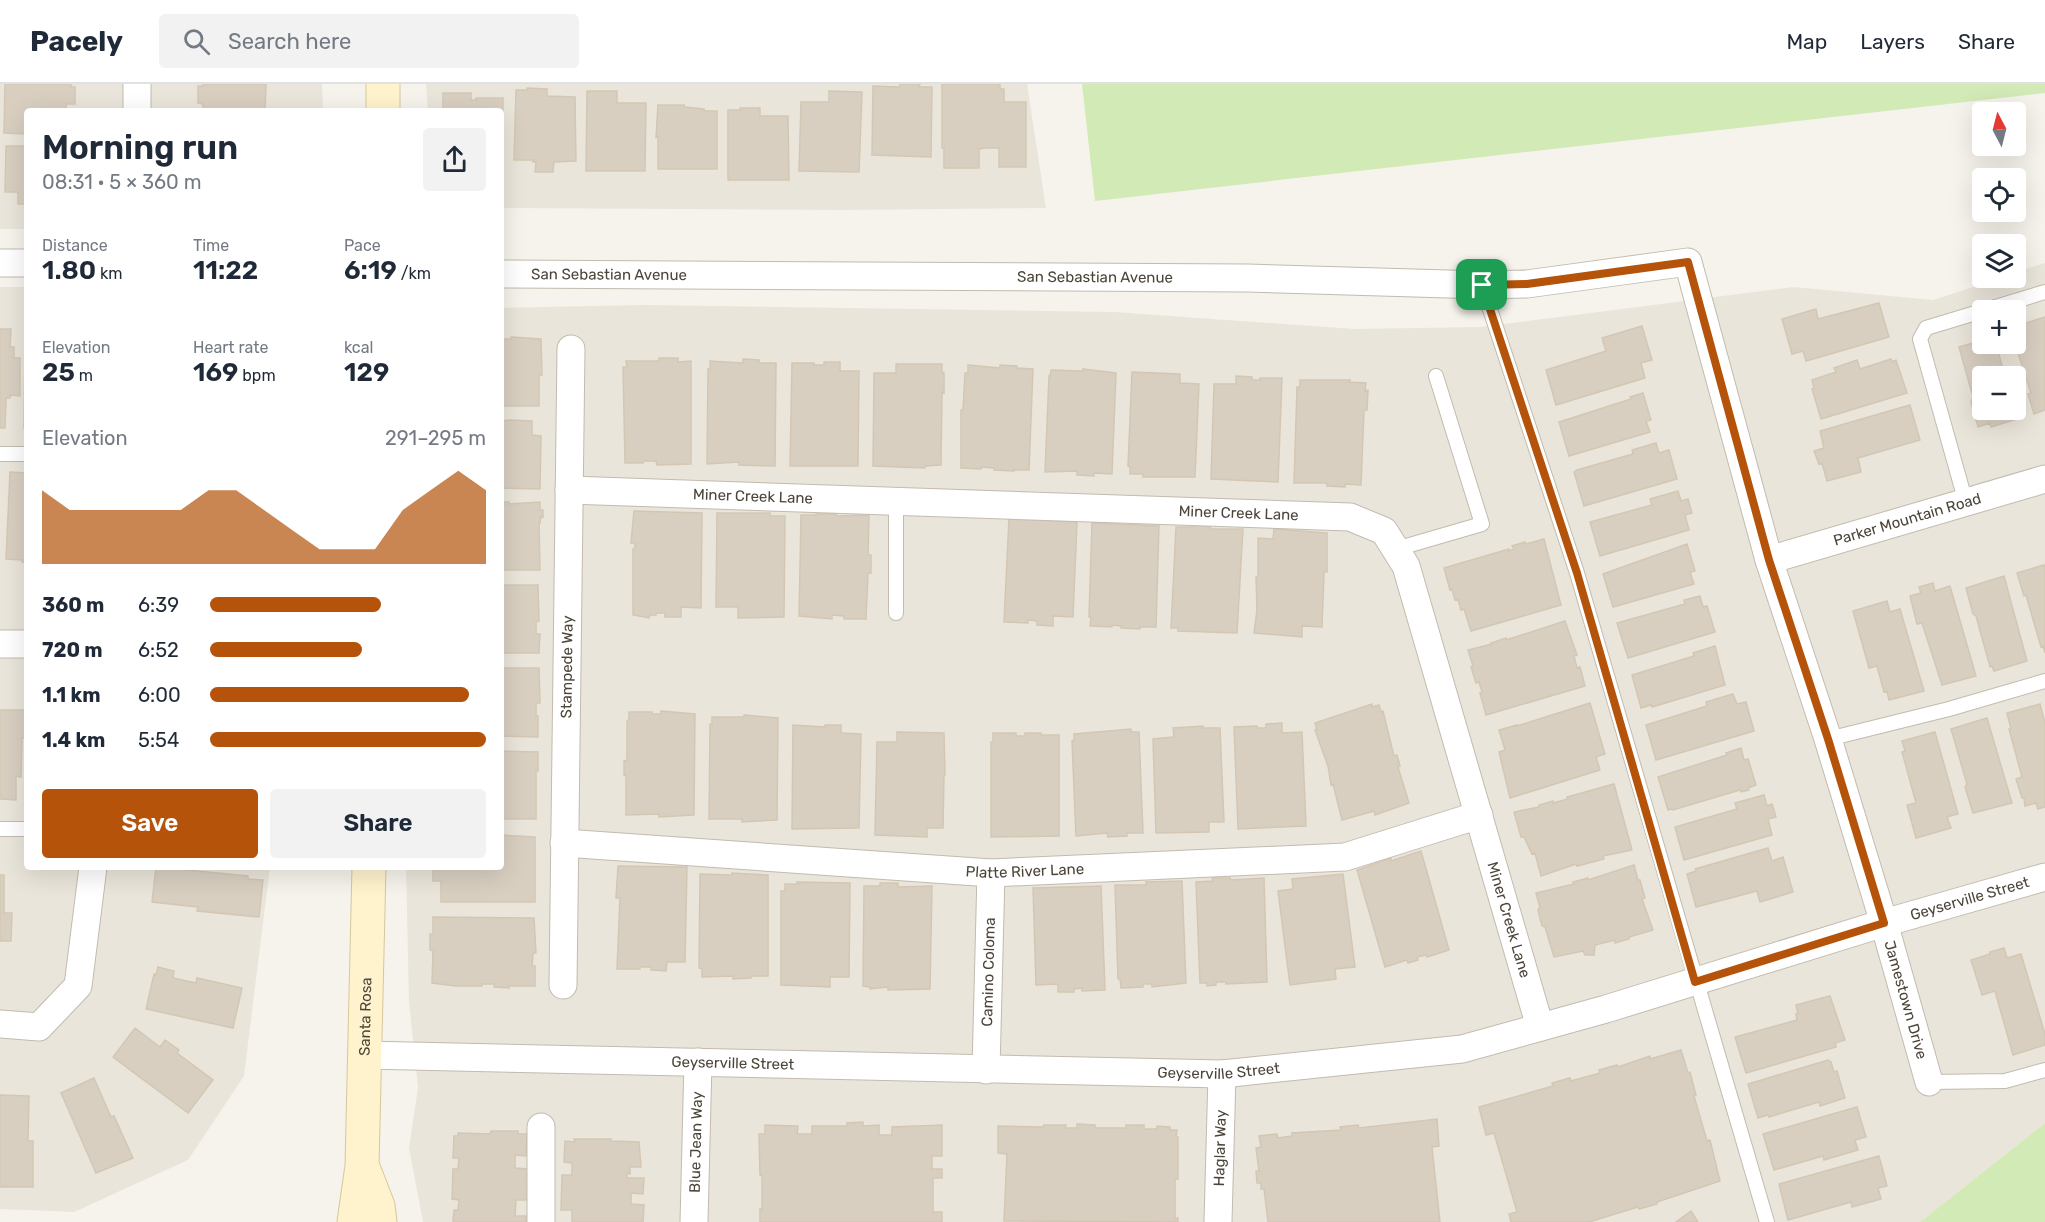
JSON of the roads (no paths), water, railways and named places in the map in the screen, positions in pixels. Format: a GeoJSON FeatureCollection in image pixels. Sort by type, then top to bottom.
{"type":"FeatureCollection","features":[{"type":"Feature","properties":{"kind":"street"},"geometry":{"type":"LineString","coordinates":[[137,84],[137,108]]}},
{"type":"Feature","properties":{"kind":"street"},"geometry":{"type":"LineString","coordinates":[[382,108],[383,84]]}},
{"type":"Feature","properties":{"kind":"street","name":"San Sebastian Avenue"},"geometry":{"type":"LineString","coordinates":[[504,274],[1247,278],[1482,285],[1527,284],[1688,262]]}},
{"type":"Feature","properties":{"kind":"street","name":"Jamestown Drive"},"geometry":{"type":"LineString","coordinates":[[1688,262],[1769,560],[1828,739],[1929,1082]]}},
{"type":"Feature","properties":{"kind":"street"},"geometry":{"type":"LineString","coordinates":[[0,263],[24,263]]}},
{"type":"Feature","properties":{"kind":"street","name":"Stampede Way"},"geometry":{"type":"LineString","coordinates":[[562,985],[571,349]]}},
{"type":"Feature","properties":{"kind":"street","name":"Parker Mountain Road"},"geometry":{"type":"LineString","coordinates":[[1769,560],[2045,479]]}},
{"type":"Feature","properties":{"kind":"street","name":"Miner Creek Lane"},"geometry":{"type":"LineString","coordinates":[[569,490],[1350,517],[1384,531],[1406,566],[1540,1027]]}},
{"type":"Feature","properties":{"kind":"street"},"geometry":{"type":"LineString","coordinates":[[0,644],[24,644]]}},
{"type":"Feature","properties":{"kind":"street","name":"Platte River Lane"},"geometry":{"type":"LineString","coordinates":[[564,843],[991,873],[1345,857],[1479,815]]}},
{"type":"Feature","properties":{"kind":"street"},"geometry":{"type":"LineString","coordinates":[[0,1024],[39,1027],[78,986],[93,870]]}},
{"type":"Feature","properties":{"kind":"street","name":"Santa Rosa"},"geometry":{"type":"LineString","coordinates":[[354,1222],[362,1166],[369,870]]}},
{"type":"Feature","properties":{"kind":"street","name":"Camino Coloma"},"geometry":{"type":"LineString","coordinates":[[986,1070],[991,873]]}},
{"type":"Feature","properties":{"kind":"street","name":"Geyserville Street"},"geometry":{"type":"LineString","coordinates":[[364,1055],[1222,1074],[1462,1049],[2045,877]]}},
{"type":"Feature","properties":{"kind":"street","name":"Blue Jean Way"},"geometry":{"type":"LineString","coordinates":[[694,1222],[698,1062]]}},
{"type":"Feature","properties":{"kind":"street","name":"Haglar Way"},"geometry":{"type":"LineString","coordinates":[[1218,1222],[1222,1074]]}},
{"type":"Feature","properties":{"kind":"street"},"geometry":{"type":"LineString","coordinates":[[541,1127],[541,1222]]}},
{"type":"Feature","properties":{"kind":"street","name":"Santa Rosa"},"geometry":{"type":"LineString","coordinates":[[362,1166],[378,1206],[381,1222]]}},
{"type":"Feature","properties":{"kind":"lane"},"geometry":{"type":"LineString","coordinates":[[1482,285],[1577,573],[1767,1222]]}},
{"type":"Feature","properties":{"kind":"lane"},"geometry":{"type":"LineString","coordinates":[[1966,503],[1920,339],[1926,328],[2045,292]]}},
{"type":"Feature","properties":{"kind":"lane"},"geometry":{"type":"LineString","coordinates":[[1396,549],[1482,524],[1436,376]]}},
{"type":"Feature","properties":{"kind":"lane"},"geometry":{"type":"LineString","coordinates":[[0,454],[24,454]]}},
{"type":"Feature","properties":{"kind":"lane"},"geometry":{"type":"LineString","coordinates":[[896,501],[896,613]]}},
{"type":"Feature","properties":{"kind":"lane"},"geometry":{"type":"LineString","coordinates":[[1828,739],[1949,709],[2045,681]]}},
{"type":"Feature","properties":{"kind":"lane"},"geometry":{"type":"LineString","coordinates":[[0,829],[24,829]]}},
{"type":"Feature","properties":{"kind":"lane"},"geometry":{"type":"LineString","coordinates":[[1929,1082],[2005,1081],[2045,1070]]}}]}
